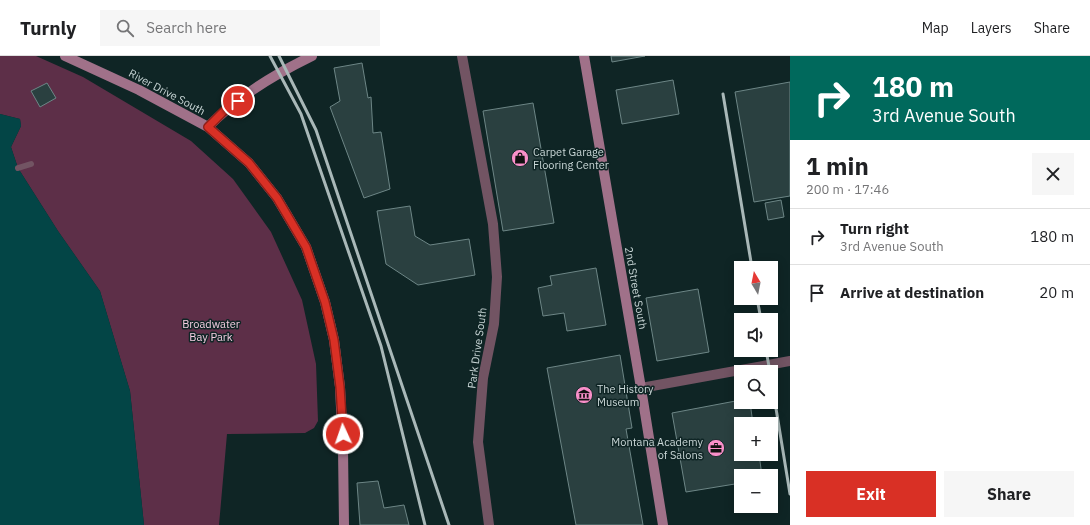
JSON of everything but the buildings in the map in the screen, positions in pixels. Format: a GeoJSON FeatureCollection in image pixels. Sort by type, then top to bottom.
{"type":"FeatureCollection","features":[{"type":"Feature","properties":{"kind":"street","name":"River Drive South"},"geometry":{"type":"LineString","coordinates":[[65,56],[139,90],[208,127],[249,163],[277,198],[306,247],[325,302],[334,340],[340,387],[344,449],[344,525]]}},
{"type":"Feature","properties":{"kind":"street"},"geometry":{"type":"LineString","coordinates":[[208,127],[226,109],[286,69],[312,56]]}},
{"type":"Feature","properties":{"kind":"street","name":"Park Drive South"},"geometry":{"type":"LineString","coordinates":[[462,56],[493,224],[497,277],[494,324],[483,378],[478,442],[489,525]]}},
{"type":"Feature","properties":{"kind":"street","name":"2nd Street South"},"geometry":{"type":"LineString","coordinates":[[584,56],[663,525]]}},
{"type":"Feature","properties":{"kind":"street"},"geometry":{"type":"LineString","coordinates":[[641,388],[790,361]]}},
{"type":"Feature","properties":{"kind":"lane"},"geometry":{"type":"LineString","coordinates":[[18,168],[31,164]]}},
{"type":"Feature","properties":{"kind":"green space","name":"Broadwater Bay Park"},"geometry":{"type":"Polygon","coordinates":[[[0,56],[36,56],[83,77],[191,141],[233,179],[271,232],[302,300],[316,364],[318,421],[314,428],[305,433],[227,434],[219,525],[144,525],[130,391],[100,291],[58,231],[18,168],[11,147],[21,126],[20,119],[0,114],[0,56]]]}},
{"type":"Feature","properties":{"kind":"water"},"geometry":{"type":"Polygon","coordinates":[[[0,114],[20,119],[21,126],[11,147],[18,168],[58,231],[100,291],[130,391],[144,525],[0,525],[0,114]]]}},
{"type":"Feature","properties":{"kind":"railway"},"geometry":{"type":"LineString","coordinates":[[270,56],[301,114],[381,346],[425,525]]}},
{"type":"Feature","properties":{"kind":"railway"},"geometry":{"type":"LineString","coordinates":[[279,56],[316,130],[449,525]]}},
{"type":"Feature","properties":{"kind":"railway"},"geometry":{"type":"LineString","coordinates":[[723,94],[751,261]]}},
{"type":"Feature","properties":{"kind":"railway"},"geometry":{"type":"LineString","coordinates":[[758,305],[760,313]]}},
{"type":"Feature","properties":{"kind":"railway"},"geometry":{"type":"LineString","coordinates":[[767,357],[769,365]]}},
{"type":"Feature","properties":{"kind":"railway"},"geometry":{"type":"LineString","coordinates":[[776,409],[790,494]]}},
{"type":"Feature","properties":{"kind":"place","name":"Carpet Garage Flooring Center"},"geometry":{"type":"Point","coordinates":[520,158]}},
{"type":"Feature","properties":{"kind":"place","name":"The History Museum"},"geometry":{"type":"Point","coordinates":[584,395]}},
{"type":"Feature","properties":{"kind":"place","name":"Montana Academy of Salons"},"geometry":{"type":"Point","coordinates":[716,448]}},
{"type":"Feature","properties":{"kind":"route"},"geometry":{"type":"LineString","coordinates":[[238,101],[226,109],[208,127],[249,163],[277,198],[306,247],[325,302],[334,340],[340,387],[343,434]]}}]}
